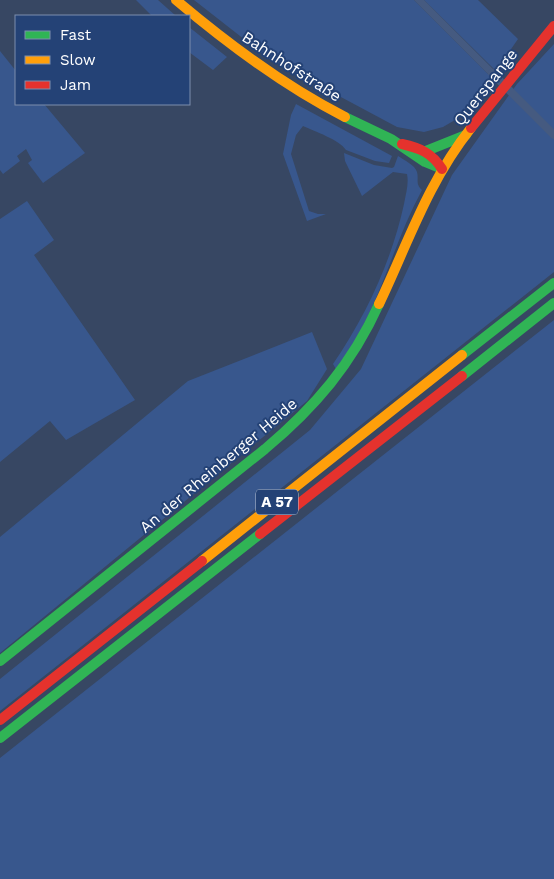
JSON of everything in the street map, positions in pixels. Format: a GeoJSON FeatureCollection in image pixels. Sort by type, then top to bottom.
{"type":"FeatureCollection","features":[{"type":"Feature","properties":{"kind":"main road","name":"Bahnhofstraße"},"geometry":{"type":"LineString","coordinates":[[176,0],[237,50],[288,85],[356,123],[400,144],[432,166],[442,169]]}},
{"type":"Feature","properties":{"kind":"main road","name":"Querspange"},"geometry":{"type":"LineString","coordinates":[[442,169],[516,70],[554,26]]}},
{"type":"Feature","properties":{"kind":"main road"},"geometry":{"type":"LineString","coordinates":[[426,151],[446,145],[453,139],[466,135]]}},
{"type":"Feature","properties":{"kind":"main road","name":"Bahnhofstraße"},"geometry":{"type":"LineString","coordinates":[[400,144],[426,151]]}},
{"type":"Feature","properties":{"kind":"main road"},"geometry":{"type":"LineString","coordinates":[[426,151],[436,158],[442,169]]}},
{"type":"Feature","properties":{"kind":"main road","name":"An der Rheinberger Heide"},"geometry":{"type":"LineString","coordinates":[[0,661],[265,449],[318,401],[351,359],[366,332],[407,239],[442,169]]}},
{"type":"Feature","properties":{"kind":"main road","name":"A 57"},"geometry":{"type":"LineString","coordinates":[[0,720],[554,283]]}},
{"type":"Feature","properties":{"kind":"main road","name":"A 57"},"geometry":{"type":"LineString","coordinates":[[0,738],[554,304]]}},
{"type":"Feature","properties":{"kind":"shaded area"},"geometry":{"type":"Polygon","coordinates":[[[136,0],[158,0],[175,15],[151,15],[136,0]]]}},
{"type":"Feature","properties":{"kind":"shaded area"},"geometry":{"type":"Polygon","coordinates":[[[194,0],[414,0],[491,77],[474,101],[455,120],[443,127],[424,132],[397,127],[268,58],[194,0]]]}},
{"type":"Feature","properties":{"kind":"shaded area"},"geometry":{"type":"Polygon","coordinates":[[[414,0],[424,0],[501,77],[497,83],[414,0]]]}},
{"type":"Feature","properties":{"kind":"shaded area"},"geometry":{"type":"Polygon","coordinates":[[[424,0],[478,0],[518,39],[496,71],[424,0]]]}},
{"type":"Feature","properties":{"kind":"shaded area"},"geometry":{"type":"Polygon","coordinates":[[[190,28],[227,57],[213,70],[190,53],[190,28]]]}},
{"type":"Feature","properties":{"kind":"shaded area"},"geometry":{"type":"Polygon","coordinates":[[[554,44],[554,272],[0,711],[0,679],[310,430],[361,369],[452,175],[517,84],[554,44]]]}},
{"type":"Feature","properties":{"kind":"shaded area"},"geometry":{"type":"Polygon","coordinates":[[[0,51],[15,70],[15,105],[45,105],[85,153],[43,183],[28,163],[32,160],[26,149],[17,156],[20,161],[3,174],[0,170],[0,51]]]}},
{"type":"Feature","properties":{"kind":"shaded area"},"geometry":{"type":"Polygon","coordinates":[[[296,104],[392,156],[389,163],[375,161],[346,150],[333,139],[303,126],[296,135],[291,154],[309,211],[326,214],[307,221],[283,154],[291,115],[296,104]]]}},
{"type":"Feature","properties":{"kind":"shaded area"},"geometry":{"type":"Polygon","coordinates":[[[344,153],[374,165],[392,168],[398,156],[416,169],[418,184],[422,190],[363,327],[336,369],[333,364],[367,307],[385,267],[399,225],[408,181],[407,174],[393,172],[362,196],[345,161],[344,153]]]}},
{"type":"Feature","properties":{"kind":"shaded area"},"geometry":{"type":"Polygon","coordinates":[[[27,201],[54,240],[34,255],[135,400],[66,440],[50,421],[0,462],[0,219],[27,201]]]}},
{"type":"Feature","properties":{"kind":"shaded area"},"geometry":{"type":"Polygon","coordinates":[[[554,320],[554,879],[0,879],[0,758],[554,320]]]}},
{"type":"Feature","properties":{"kind":"shaded area"},"geometry":{"type":"Polygon","coordinates":[[[312,332],[327,369],[307,401],[0,653],[0,537],[188,381],[312,332]]]}},
{"type":"Feature","properties":{"kind":"waterway"},"geometry":{"type":"LineString","coordinates":[[492,73],[554,135]]}},
{"type":"Feature","properties":{"kind":"traffic: fast"},"geometry":{"type":"LineString","coordinates":[[345,117],[391,139],[425,162],[442,169]]}},
{"type":"Feature","properties":{"kind":"traffic: fast"},"geometry":{"type":"LineString","coordinates":[[426,151],[466,135]]}},
{"type":"Feature","properties":{"kind":"traffic: fast"},"geometry":{"type":"LineString","coordinates":[[462,355],[554,283]]}},
{"type":"Feature","properties":{"kind":"traffic: fast"},"geometry":{"type":"LineString","coordinates":[[462,376],[554,303]]}},
{"type":"Feature","properties":{"kind":"traffic: fast"},"geometry":{"type":"LineString","coordinates":[[0,661],[265,449],[300,417],[331,383],[344,365],[357,346],[379,304]]}},
{"type":"Feature","properties":{"kind":"traffic: fast"},"geometry":{"type":"LineString","coordinates":[[0,738],[260,534]]}},
{"type":"Feature","properties":{"kind":"traffic: slow"},"geometry":{"type":"LineString","coordinates":[[176,0],[278,78],[345,117]]}},
{"type":"Feature","properties":{"kind":"traffic: slow"},"geometry":{"type":"LineString","coordinates":[[379,304],[431,191],[471,128]]}},
{"type":"Feature","properties":{"kind":"traffic: slow"},"geometry":{"type":"LineString","coordinates":[[202,561],[462,355]]}},
{"type":"Feature","properties":{"kind":"traffic: jam"},"geometry":{"type":"LineString","coordinates":[[471,128],[554,26]]}},
{"type":"Feature","properties":{"kind":"traffic: jam"},"geometry":{"type":"LineString","coordinates":[[402,144],[425,152],[442,169]]}},
{"type":"Feature","properties":{"kind":"traffic: jam"},"geometry":{"type":"LineString","coordinates":[[260,534],[462,376]]}},
{"type":"Feature","properties":{"kind":"traffic: jam"},"geometry":{"type":"LineString","coordinates":[[0,720],[202,561]]}}]}
